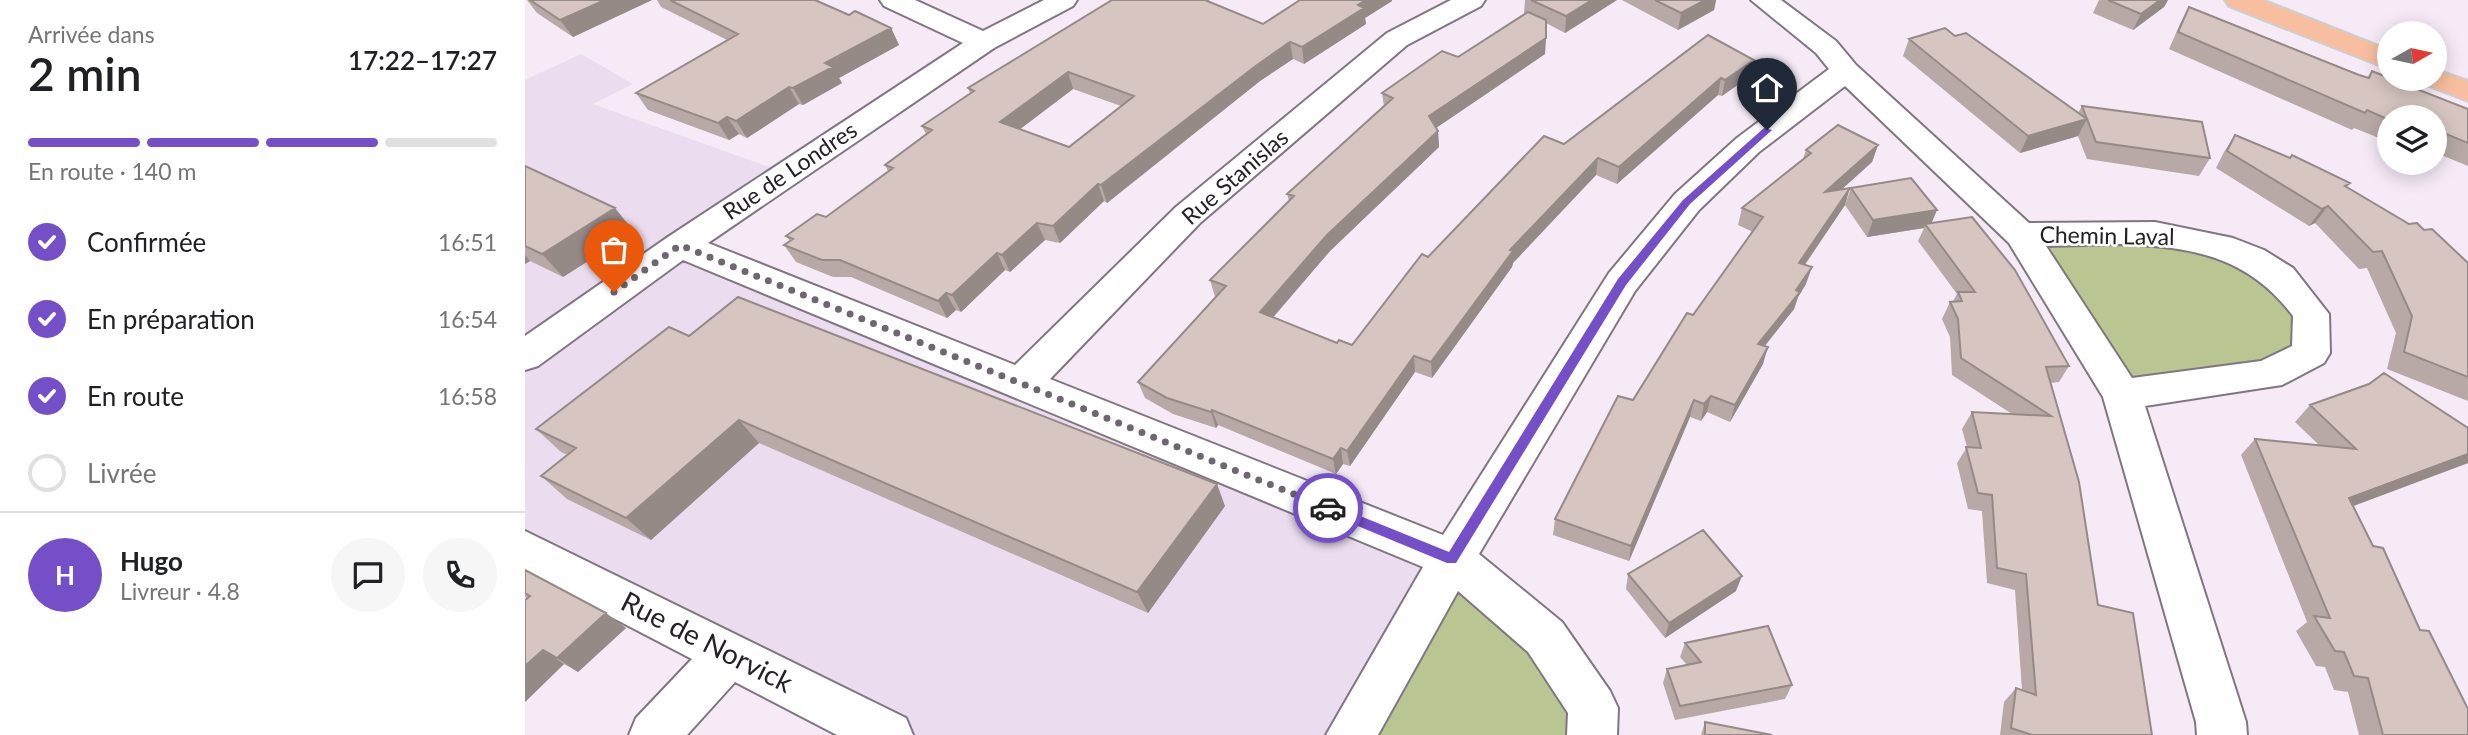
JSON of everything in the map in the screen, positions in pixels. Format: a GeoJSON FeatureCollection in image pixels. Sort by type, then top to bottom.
{"type":"FeatureCollection","features":[{"type":"Feature","properties":{"kind":"main road"},"geometry":{"type":"LineString","coordinates":[[2238,0],[2377,55]]}},
{"type":"Feature","properties":{"kind":"main road"},"geometry":{"type":"LineString","coordinates":[[2447,83],[2468,92]]}},
{"type":"Feature","properties":{"kind":"street"},"geometry":{"type":"LineString","coordinates":[[893,0],[984,42]]}},
{"type":"Feature","properties":{"kind":"street","name":"Rue de Londres"},"geometry":{"type":"LineString","coordinates":[[525,356],[680,245],[984,42],[1064,0]]}},
{"type":"Feature","properties":{"kind":"street","name":"Rue Stanislas"},"geometry":{"type":"LineString","coordinates":[[1021,384],[1188,215],[1397,39],[1472,0]]}},
{"type":"Feature","properties":{"kind":"street","name":"Chemin Laval"},"geometry":{"type":"LineString","coordinates":[[1764,0],[1826,47],[1846,71],[2021,235],[2122,394],[2221,722],[2222,735]]}},
{"type":"Feature","properties":{"kind":"street"},"geometry":{"type":"LineString","coordinates":[[1351,735],[1452,559],[1622,282],[1678,212],[1748,145],[1846,71]]}},
{"type":"Feature","properties":{"kind":"street","name":"Chemin Laval"},"geometry":{"type":"LineString","coordinates":[[2021,235],[2169,233],[2226,246],[2280,278],[2311,314],[2311,353],[2268,375],[2122,394]]}},
{"type":"Feature","properties":{"kind":"street"},"geometry":{"type":"LineString","coordinates":[[680,245],[1452,559],[1545,637],[1593,708],[1591,735]]}},
{"type":"Feature","properties":{"kind":"street","name":"Rue de Norvick"},"geometry":{"type":"LineString","coordinates":[[525,550],[888,735]]}},
{"type":"Feature","properties":{"kind":"street"},"geometry":{"type":"LineString","coordinates":[[654,735],[729,654]]}},
{"type":"Feature","properties":{"kind":"shaded area"},"geometry":{"type":"Polygon","coordinates":[[[581,54],[633,84],[593,104],[786,173],[681,244],[1452,559],[1351,735],[889,735],[525,550],[525,80],[581,54]]]}},
{"type":"Feature","properties":{"kind":"green space"},"geometry":{"type":"Polygon","coordinates":[[[2170,233],[2280,278],[2311,353],[2122,394],[2021,235],[2170,233]]]}},
{"type":"Feature","properties":{"kind":"green space"},"geometry":{"type":"Polygon","coordinates":[[[1452,559],[1545,637],[1592,735],[1351,735],[1452,559]]]}},
{"type":"Feature","properties":{"kind":"building"},"geometry":{"type":"Polygon","coordinates":[[[530,0],[605,0],[560,20],[530,0]]]}},
{"type":"Feature","properties":{"kind":"building"},"geometry":{"type":"Polygon","coordinates":[[[670,0],[815,0],[849,15],[855,11],[891,28],[825,63],[833,67],[793,88],[789,87],[736,121],[727,117],[718,123],[636,93],[738,34],[670,0]]]}},
{"type":"Feature","properties":{"kind":"building"},"geometry":{"type":"Polygon","coordinates":[[[1112,0],[1205,0],[1263,24],[1300,0],[1366,0],[1358,5],[1364,8],[1302,47],[1290,42],[1257,65],[1101,185],[1098,184],[1053,226],[1037,223],[1002,255],[997,253],[952,295],[946,293],[938,301],[840,260],[822,260],[784,245],[793,239],[786,236],[817,214],[826,217],[893,168],[885,165],[932,130],[922,126],[974,91],[968,88],[1112,0]],[[1068,72],[1000,122],[1069,147],[1134,96],[1068,72]]]}},
{"type":"Feature","properties":{"kind":"building"},"geometry":{"type":"Polygon","coordinates":[[[1531,0],[1592,0],[1566,16],[1531,0]]]}},
{"type":"Feature","properties":{"kind":"building"},"geometry":{"type":"Polygon","coordinates":[[[1655,0],[1705,0],[1681,13],[1655,0]]]}},
{"type":"Feature","properties":{"kind":"building"},"geometry":{"type":"Polygon","coordinates":[[[2108,0],[2160,0],[2141,14],[2108,0]]]}},
{"type":"Feature","properties":{"kind":"building"},"geometry":{"type":"Polygon","coordinates":[[[2189,7],[2359,75],[2369,78],[2372,71],[2377,73],[2377,91],[2422,91],[2468,109],[2468,143],[2447,134],[2447,105],[2377,105],[2377,115],[2367,110],[2365,113],[2178,32],[2189,7]]]}},
{"type":"Feature","properties":{"kind":"building"},"geometry":{"type":"Polygon","coordinates":[[[1528,12],[1546,20],[1546,38],[1429,116],[1438,131],[1327,235],[1260,312],[1337,343],[1339,340],[1352,345],[1422,254],[1428,257],[1544,136],[1564,144],[1708,35],[1754,60],[1725,80],[1721,78],[1619,167],[1598,158],[1510,250],[1513,251],[1431,362],[1414,356],[1347,451],[1341,448],[1333,459],[1212,410],[1211,412],[1167,398],[1138,382],[1226,286],[1210,280],[1294,196],[1287,194],[1393,98],[1382,93],[1442,51],[1458,57],[1528,12]]]}},
{"type":"Feature","properties":{"kind":"building"},"geometry":{"type":"Polygon","coordinates":[[[1945,28],[1955,36],[1966,33],[2087,119],[2028,136],[1909,39],[1945,28]]]}},
{"type":"Feature","properties":{"kind":"building"},"geometry":{"type":"Polygon","coordinates":[[[2082,106],[2202,122],[2210,158],[2096,142],[2082,106]]]}},
{"type":"Feature","properties":{"kind":"building"},"geometry":{"type":"Polygon","coordinates":[[[1838,125],[1878,145],[1825,192],[1850,188],[1799,263],[1812,267],[1796,290],[1800,292],[1758,344],[1768,347],[1735,405],[1711,396],[1704,404],[1694,400],[1631,546],[1555,519],[1618,396],[1633,400],[1687,313],[1693,315],[1763,217],[1742,208],[1811,153],[1806,150],[1838,125]]]}},
{"type":"Feature","properties":{"kind":"building"},"geometry":{"type":"Polygon","coordinates":[[[2235,135],[2290,158],[2292,155],[2350,183],[2345,186],[2409,224],[2417,223],[2424,230],[2432,229],[2468,263],[2468,377],[2404,352],[2412,316],[2382,251],[2373,252],[2328,206],[2322,209],[2227,151],[2235,135]]]}},
{"type":"Feature","properties":{"kind":"building"},"geometry":{"type":"Polygon","coordinates":[[[525,166],[615,208],[542,254],[525,246],[525,166]]]}},
{"type":"Feature","properties":{"kind":"building"},"geometry":{"type":"Polygon","coordinates":[[[1911,178],[1937,210],[1873,220],[1851,188],[1911,178]]]}},
{"type":"Feature","properties":{"kind":"building"},"geometry":{"type":"Polygon","coordinates":[[[1972,217],[2015,270],[2069,366],[2046,367],[2079,482],[2098,605],[2133,613],[2152,735],[2032,735],[2011,728],[2016,688],[2036,695],[2026,574],[1997,568],[1992,495],[1978,493],[1966,447],[1981,448],[1972,412],[2051,416],[1961,358],[1958,319],[1950,302],[1962,301],[1958,292],[1975,292],[1925,224],[1972,217]]]}},
{"type":"Feature","properties":{"kind":"building"},"geometry":{"type":"Polygon","coordinates":[[[738,297],[1217,484],[1137,592],[739,420],[626,518],[541,476],[576,448],[536,429],[669,327],[689,336],[738,297]]]}},
{"type":"Feature","properties":{"kind":"building"},"geometry":{"type":"Polygon","coordinates":[[[2384,373],[2468,428],[2468,454],[2349,498],[2373,546],[2383,548],[2420,630],[2429,631],[2468,709],[2468,735],[2383,735],[2368,678],[2354,676],[2344,652],[2335,651],[2314,616],[2330,618],[2255,439],[2356,449],[2310,405],[2369,384],[2384,373]]]}},
{"type":"Feature","properties":{"kind":"building"},"geometry":{"type":"Polygon","coordinates":[[[1703,530],[1742,576],[1669,623],[1628,574],[1703,530]]]}},
{"type":"Feature","properties":{"kind":"building"},"geometry":{"type":"Polygon","coordinates":[[[525,570],[606,613],[557,658],[543,650],[525,666],[525,600],[530,596],[525,593],[525,570]]]}},
{"type":"Feature","properties":{"kind":"building"},"geometry":{"type":"Polygon","coordinates":[[[1768,626],[1792,685],[1680,706],[1667,669],[1701,662],[1685,643],[1768,626]]]}},
{"type":"Feature","properties":{"kind":"building"},"geometry":{"type":"Polygon","coordinates":[[[1705,722],[1772,735],[1705,735],[1705,722]]]}},
{"type":"Feature","properties":{"kind":"way so far"},"geometry":{"type":"LineString","coordinates":[[614,292],[680,245],[1328,508]]}},
{"type":"Feature","properties":{"kind":"route"},"geometry":{"type":"LineString","coordinates":[[1328,508],[1452,559],[1622,282],[1687,202],[1767,130]]}}]}
